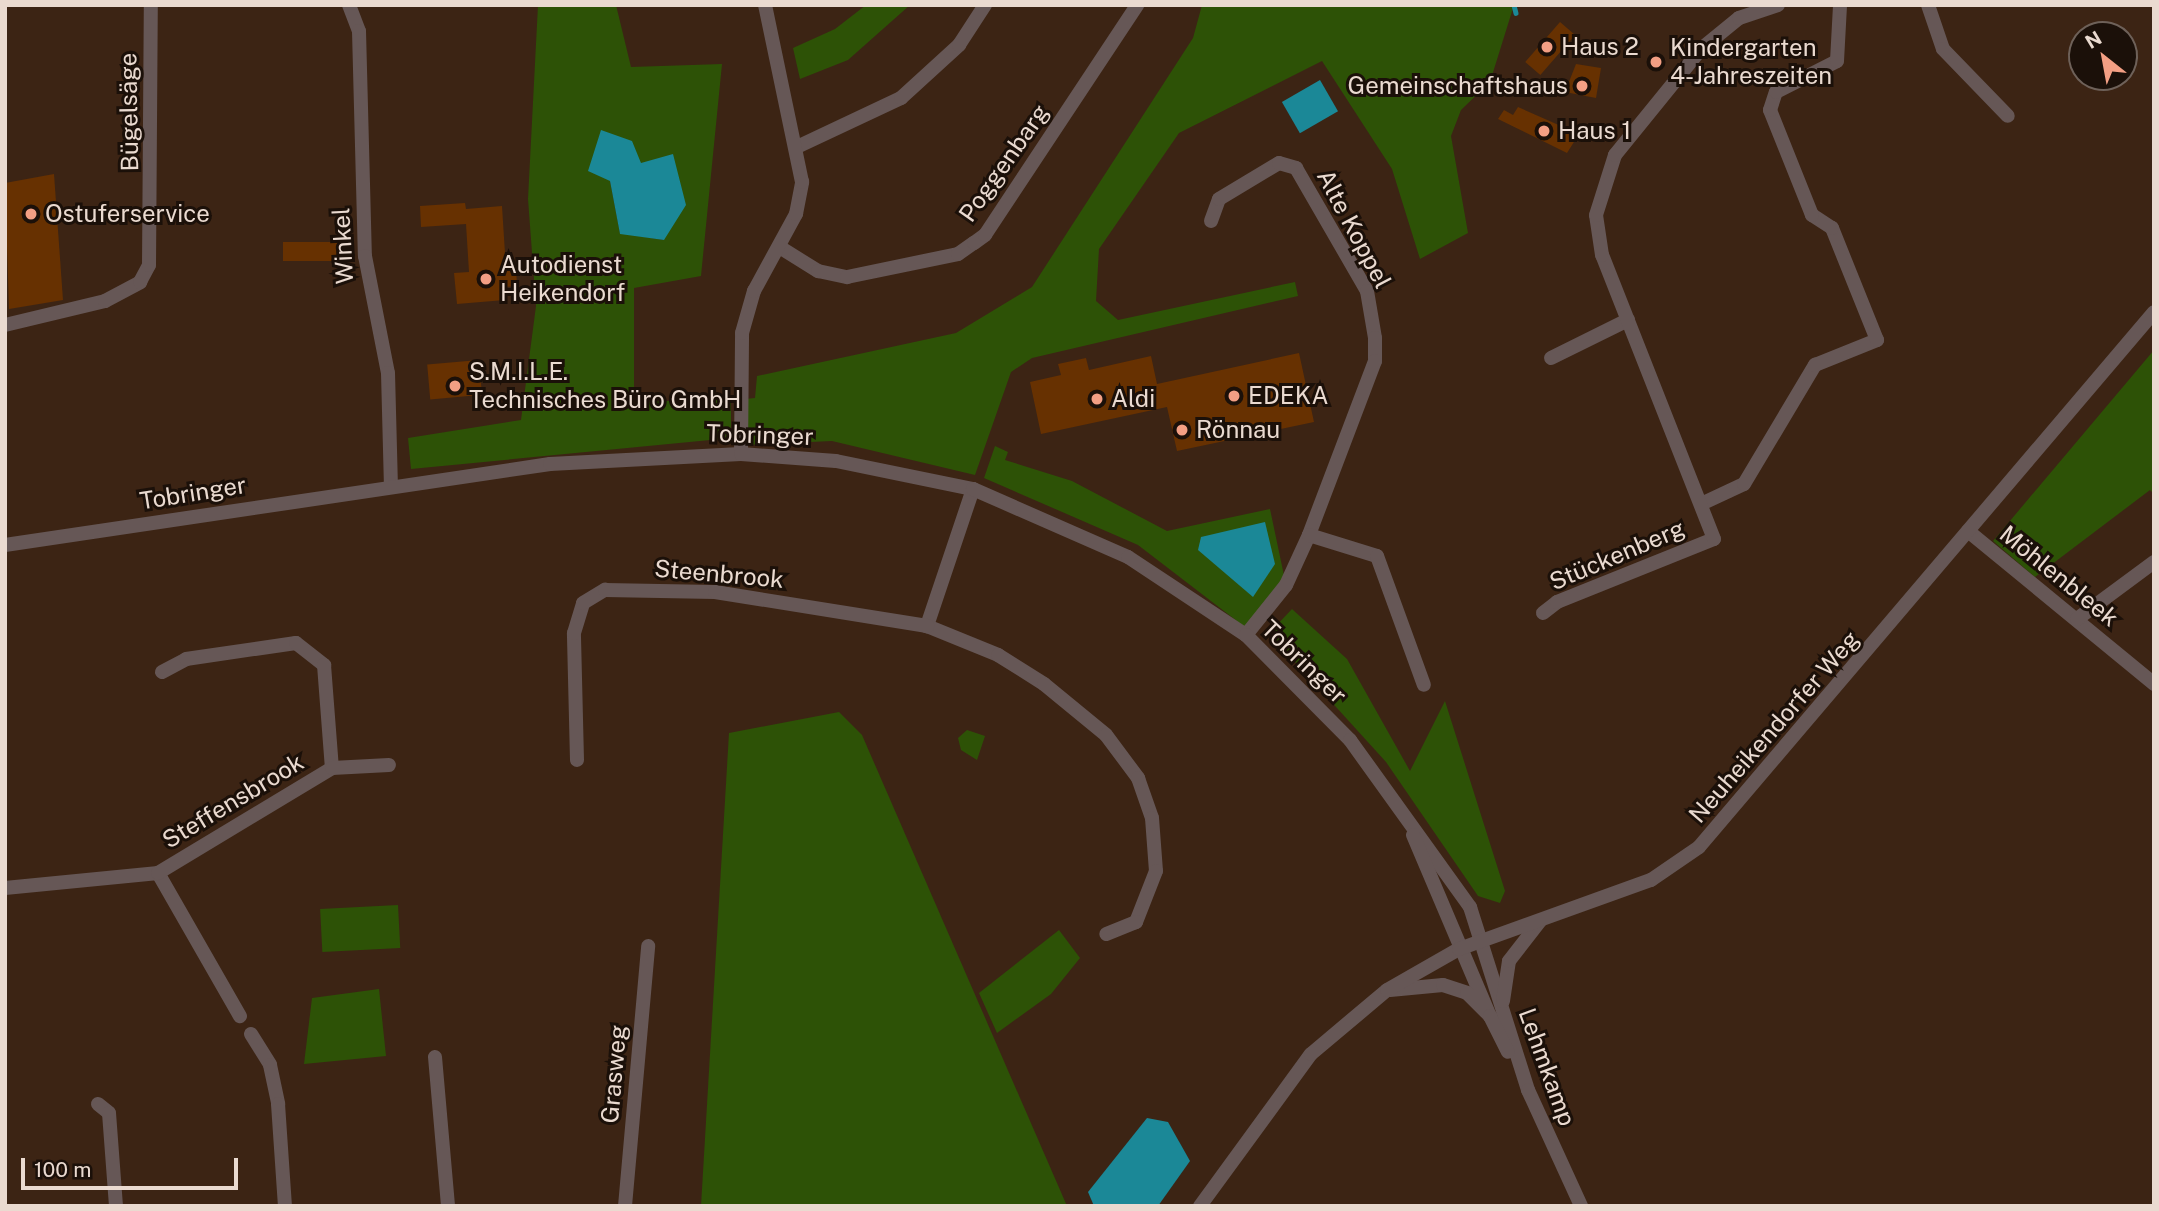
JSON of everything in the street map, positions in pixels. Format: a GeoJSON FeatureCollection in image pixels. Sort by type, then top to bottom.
{"type":"FeatureCollection","features":[{"type":"Feature","properties":{"kind":"street","name":"Bügelsäge"},"geometry":{"type":"LineString","coordinates":[[5,325],[105,301],[139,282],[149,265],[150,5]]}},
{"type":"Feature","properties":{"kind":"street","name":"Winkel"},"geometry":{"type":"LineString","coordinates":[[349,5],[359,31],[365,256],[389,383],[391,485]]}},
{"type":"Feature","properties":{"kind":"street"},"geometry":{"type":"LineString","coordinates":[[741,454],[742,332],[754,291],[781,248],[802,182],[799,146],[765,5]]}},
{"type":"Feature","properties":{"kind":"street"},"geometry":{"type":"LineString","coordinates":[[799,146],[901,98],[959,45],[985,5]]}},
{"type":"Feature","properties":{"kind":"street","name":"Poggenbarg"},"geometry":{"type":"LineString","coordinates":[[781,248],[818,271],[846,277],[958,254],[985,235],[1137,5]]}},
{"type":"Feature","properties":{"kind":"street","name":"Stückenberg"},"geometry":{"type":"LineString","coordinates":[[1543,613],[1557,601],[1714,539],[1628,320],[1597,233],[1605,173],[1701,49],[1739,18],[1777,5]]}},
{"type":"Feature","properties":{"kind":"street","name":"Stückenberg"},"geometry":{"type":"LineString","coordinates":[[1701,505],[1744,484],[1815,365],[1877,340],[1832,228],[1812,215],[1770,110],[1776,92],[1837,61],[1840,5]]}},
{"type":"Feature","properties":{"kind":"street"},"geometry":{"type":"LineString","coordinates":[[1928,5],[1943,49],[2008,116]]}},
{"type":"Feature","properties":{"kind":"street","name":"Alte Koppel"},"geometry":{"type":"LineString","coordinates":[[1211,221],[1219,199],[1279,163],[1296,168],[1367,291],[1375,361],[1309,536],[1286,585],[1246,635]]}},
{"type":"Feature","properties":{"kind":"street","name":"Neuheikendorfer Weg"},"geometry":{"type":"LineString","coordinates":[[1200,1206],[1311,1054],[1387,990],[1480,940],[1651,880],[1699,847],[2152,319]]}},
{"type":"Feature","properties":{"kind":"street"},"geometry":{"type":"LineString","coordinates":[[1551,358],[1628,320]]}},
{"type":"Feature","properties":{"kind":"street","name":"Tobringer"},"geometry":{"type":"LineString","coordinates":[[5,545],[391,485],[550,464],[741,454],[836,461],[973,489],[1128,557],[1246,635],[1323,709],[1401,809],[1470,907],[1480,940]]}},
{"type":"Feature","properties":{"kind":"street"},"geometry":{"type":"LineString","coordinates":[[927,626],[973,489]]}},
{"type":"Feature","properties":{"kind":"street","name":"Möhlenbleek"},"geometry":{"type":"LineString","coordinates":[[1968,531],[2154,684]]}},
{"type":"Feature","properties":{"kind":"street"},"geometry":{"type":"LineString","coordinates":[[1309,536],[1377,556],[1424,685]]}},
{"type":"Feature","properties":{"kind":"street"},"geometry":{"type":"LineString","coordinates":[[2077,619],[2154,562]]}},
{"type":"Feature","properties":{"kind":"street","name":"Steenbrook"},"geometry":{"type":"LineString","coordinates":[[577,760],[575,633],[583,603],[605,590],[715,592],[927,626],[998,655],[1044,684],[1106,735],[1138,778],[1152,818],[1156,871],[1136,922],[1106,934]]}},
{"type":"Feature","properties":{"kind":"street","name":"Steffensbrook"},"geometry":{"type":"LineString","coordinates":[[162,672],[186,659],[296,643],[324,665],[332,768]]}},
{"type":"Feature","properties":{"kind":"street","name":"Steffensbrook"},"geometry":{"type":"LineString","coordinates":[[5,888],[158,873],[332,768],[389,765]]}},
{"type":"Feature","properties":{"kind":"street","name":"Tobringer"},"geometry":{"type":"LineString","coordinates":[[1401,809],[1459,949]]}},
{"type":"Feature","properties":{"kind":"street","name":"Steffensbrook"},"geometry":{"type":"LineString","coordinates":[[158,873],[240,1016]]}},
{"type":"Feature","properties":{"kind":"street"},"geometry":{"type":"LineString","coordinates":[[1505,1020],[1506,969],[1541,920]]}},
{"type":"Feature","properties":{"kind":"street","name":"Lehmkamp"},"geometry":{"type":"LineString","coordinates":[[1480,940],[1528,1090]]}},
{"type":"Feature","properties":{"kind":"street","name":"Grasweg"},"geometry":{"type":"LineString","coordinates":[[625,1206],[648,946]]}},
{"type":"Feature","properties":{"kind":"street","name":"Lehmkamp"},"geometry":{"type":"LineString","coordinates":[[1459,949],[1581,1206]]}},
{"type":"Feature","properties":{"kind":"street"},"geometry":{"type":"LineString","coordinates":[[1387,990],[1450,986],[1490,1016]]}},
{"type":"Feature","properties":{"kind":"street"},"geometry":{"type":"LineString","coordinates":[[251,1034],[270,1065],[278,1104],[285,1206]]}},
{"type":"Feature","properties":{"kind":"street"},"geometry":{"type":"LineString","coordinates":[[435,1057],[448,1206]]}},
{"type":"Feature","properties":{"kind":"street"},"geometry":{"type":"LineString","coordinates":[[98,1104],[109,1113],[116,1206]]}},
{"type":"Feature","properties":{"kind":"green space"},"geometry":{"type":"Polygon","coordinates":[[[538,5],[616,5],[631,67],[722,64],[701,276],[634,288],[634,402],[731,399],[731,438],[411,469],[408,438],[521,420],[536,306],[528,199],[538,5]],[[610,181],[620,233],[664,240],[610,181]]]}},
{"type":"Feature","properties":{"kind":"green space"},"geometry":{"type":"Polygon","coordinates":[[[866,5],[910,5],[848,60],[800,79],[793,48],[835,29],[866,5]]]}},
{"type":"Feature","properties":{"kind":"green space"},"geometry":{"type":"Polygon","coordinates":[[[1202,5],[1514,5],[1490,82],[1461,110],[1451,136],[1468,233],[1420,259],[1392,169],[1322,61],[1179,133],[1099,249],[1096,301],[1118,320],[1295,282],[1298,296],[1032,358],[1011,372],[975,475],[832,441],[744,445],[745,399],[755,398],[757,376],[956,333],[1032,287],[1193,38],[1202,5]]]}},
{"type":"Feature","properties":{"kind":"green space"},"geometry":{"type":"Polygon","coordinates":[[[2154,350],[2154,494],[2150,490],[2035,577],[1993,541],[2154,350]]]}},
{"type":"Feature","properties":{"kind":"green space"},"geometry":{"type":"Polygon","coordinates":[[[995,446],[1008,452],[1005,460],[1072,481],[1167,531],[1270,509],[1286,585],[1250,631],[1138,545],[984,478],[995,446]]]}},
{"type":"Feature","properties":{"kind":"green space"},"geometry":{"type":"Polygon","coordinates":[[[1292,609],[1347,659],[1410,771],[1445,701],[1505,891],[1500,903],[1478,896],[1386,762],[1277,642],[1273,629],[1292,609]]]}},
{"type":"Feature","properties":{"kind":"green space"},"geometry":{"type":"Polygon","coordinates":[[[839,712],[862,735],[1067,1206],[701,1206],[729,733],[839,712]]]}},
{"type":"Feature","properties":{"kind":"green space"},"geometry":{"type":"Polygon","coordinates":[[[967,730],[985,736],[977,760],[961,750],[958,738],[967,730]]]}},
{"type":"Feature","properties":{"kind":"green space"},"geometry":{"type":"Polygon","coordinates":[[[398,905],[400,948],[322,952],[320,909],[398,905]]]}},
{"type":"Feature","properties":{"kind":"green space"},"geometry":{"type":"Polygon","coordinates":[[[1059,930],[1080,958],[1051,994],[997,1033],[979,993],[1059,930]]]}},
{"type":"Feature","properties":{"kind":"green space"},"geometry":{"type":"Polygon","coordinates":[[[379,989],[386,1056],[304,1064],[312,998],[379,989]]]}},
{"type":"Feature","properties":{"kind":"water"},"geometry":{"type":"Polygon","coordinates":[[[1320,80],[1338,111],[1300,133],[1282,102],[1320,80]]]}},
{"type":"Feature","properties":{"kind":"water"},"geometry":{"type":"Polygon","coordinates":[[[601,130],[632,141],[641,163],[673,154],[686,205],[664,240],[620,234],[610,181],[588,171],[601,130]]]}},
{"type":"Feature","properties":{"kind":"water"},"geometry":{"type":"Polygon","coordinates":[[[1265,522],[1275,564],[1253,597],[1198,550],[1201,537],[1265,522]]]}},
{"type":"Feature","properties":{"kind":"water"},"geometry":{"type":"Polygon","coordinates":[[[1147,1118],[1168,1122],[1190,1161],[1158,1206],[1094,1206],[1088,1192],[1147,1118]]]}},
{"type":"Feature","properties":{"kind":"building","name":"Haus 2"},"geometry":{"type":"Polygon","coordinates":[[[1560,22],[1575,35],[1540,75],[1525,62],[1560,22]]]}},
{"type":"Feature","properties":{"kind":"building","name":"Gemeinschaftshaus"},"geometry":{"type":"Polygon","coordinates":[[[1576,64],[1601,68],[1596,98],[1565,92],[1576,64]]]}},
{"type":"Feature","properties":{"kind":"building","name":"Haus 1"},"geometry":{"type":"Polygon","coordinates":[[[1518,107],[1579,134],[1567,153],[1498,119],[1504,110],[1513,115],[1518,107]]]}},
{"type":"Feature","properties":{"kind":"building","name":"Ostuferservice"},"geometry":{"type":"Polygon","coordinates":[[[54,174],[63,300],[9,309],[5,183],[54,174]]]}},
{"type":"Feature","properties":{"kind":"building"},"geometry":{"type":"Polygon","coordinates":[[[465,203],[466,209],[502,206],[506,269],[516,268],[517,286],[504,287],[505,300],[457,304],[454,273],[469,272],[466,224],[421,227],[420,206],[465,203]]]}},
{"type":"Feature","properties":{"kind":"building"},"geometry":{"type":"Polygon","coordinates":[[[283,242],[350,242],[350,261],[283,261],[283,242]]]}},
{"type":"Feature","properties":{"kind":"building"},"geometry":{"type":"Polygon","coordinates":[[[1299,353],[1314,422],[1177,451],[1167,407],[1041,434],[1030,382],[1061,375],[1058,364],[1086,358],[1089,370],[1151,356],[1157,384],[1299,353]]]}},
{"type":"Feature","properties":{"kind":"building","name":"S.M.I.L.E. Technisches Büro GmbH"},"geometry":{"type":"Polygon","coordinates":[[[479,360],[482,395],[430,399],[427,365],[479,360]]]}},
{"type":"Feature","properties":{"kind":"waterway"},"geometry":{"type":"LineString","coordinates":[[1514,5],[1516,13]]}},
{"type":"Feature","properties":{"kind":"place","name":"Haus 2"},"geometry":{"type":"Point","coordinates":[1547,47]}},
{"type":"Feature","properties":{"kind":"place","name":"Kindergarten 4-Jahreszeiten"},"geometry":{"type":"Point","coordinates":[1656,62]}},
{"type":"Feature","properties":{"kind":"place","name":"Gemeinschaftshaus"},"geometry":{"type":"Point","coordinates":[1582,86]}},
{"type":"Feature","properties":{"kind":"place","name":"Haus 1"},"geometry":{"type":"Point","coordinates":[1544,131]}},
{"type":"Feature","properties":{"kind":"place","name":"Ostuferservice"},"geometry":{"type":"Point","coordinates":[31,214]}},
{"type":"Feature","properties":{"kind":"place","name":"Autodienst Heikendorf"},"geometry":{"type":"Point","coordinates":[486,279]}},
{"type":"Feature","properties":{"kind":"place","name":"S.M.I.L.E. Technisches Büro GmbH"},"geometry":{"type":"Point","coordinates":[455,386]}},
{"type":"Feature","properties":{"kind":"place","name":"EDEKA"},"geometry":{"type":"Point","coordinates":[1234,396]}},
{"type":"Feature","properties":{"kind":"place","name":"Aldi"},"geometry":{"type":"Point","coordinates":[1097,399]}},
{"type":"Feature","properties":{"kind":"place","name":"Rönnau"},"geometry":{"type":"Point","coordinates":[1182,430]}}]}
